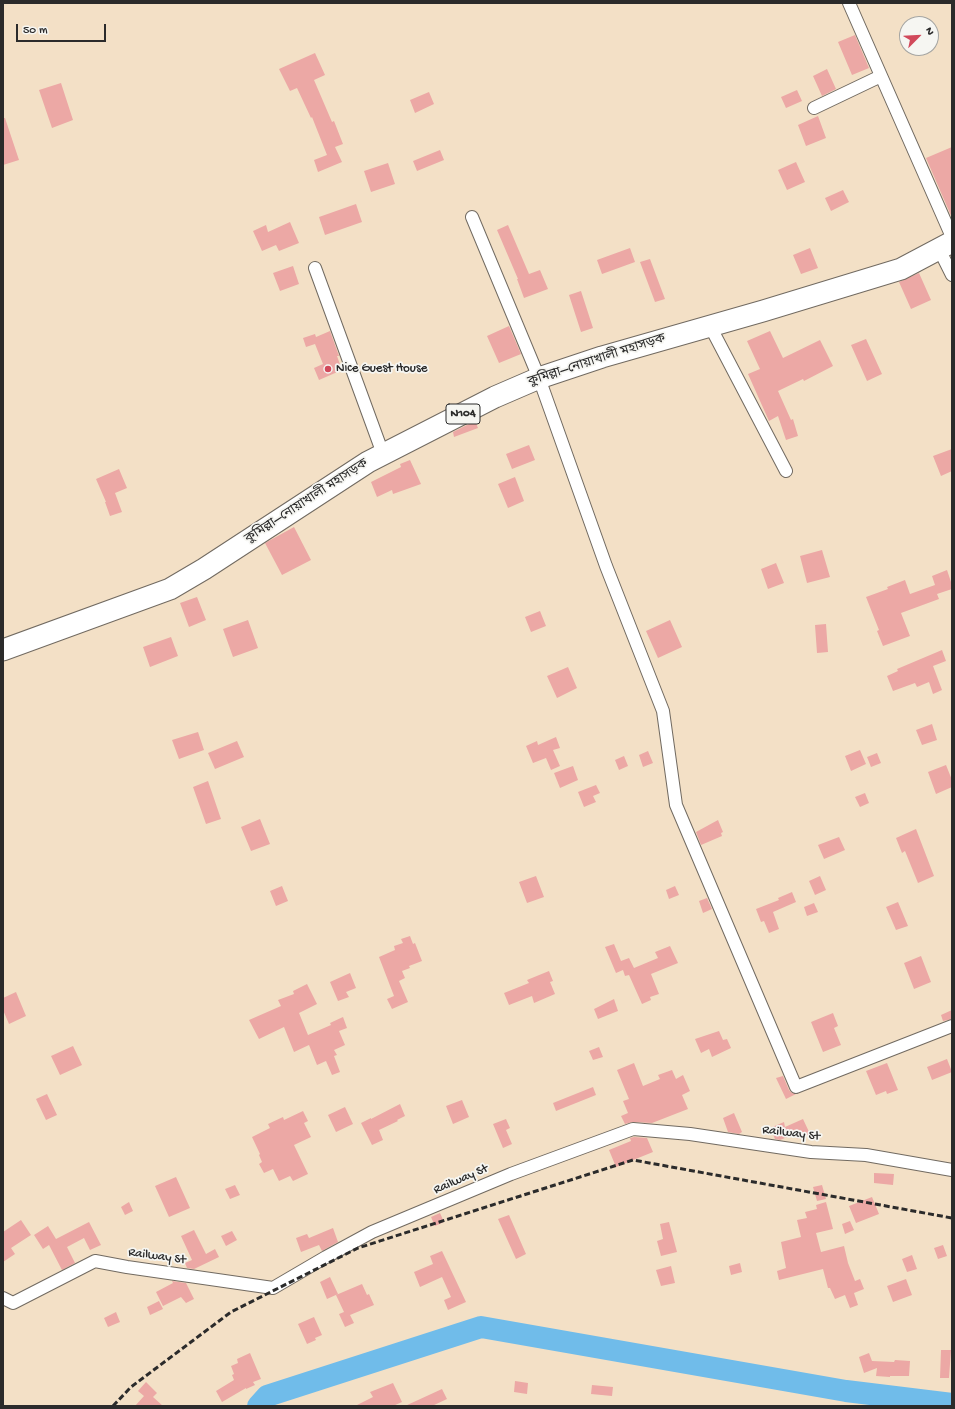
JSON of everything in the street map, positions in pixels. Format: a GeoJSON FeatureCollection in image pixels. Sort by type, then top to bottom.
{"type":"FeatureCollection","features":[{"type":"Feature","properties":{"kind":"highway","name":"কুমিল্লা–নোয়াখালী মহাসড়ক"},"geometry":{"type":"LineString","coordinates":[[3,650],[170,589],[204,569],[368,462],[495,398],[539,378],[602,357],[901,269],[948,243]]}},
{"type":"Feature","properties":{"kind":"street"},"geometry":{"type":"LineString","coordinates":[[849,3],[881,76],[948,243],[952,275]]}},
{"type":"Feature","properties":{"kind":"street"},"geometry":{"type":"LineString","coordinates":[[814,108],[881,76]]}},
{"type":"Feature","properties":{"kind":"street"},"geometry":{"type":"LineString","coordinates":[[472,217],[539,378],[606,566],[663,711],[676,805],[796,1087],[952,1026]]}},
{"type":"Feature","properties":{"kind":"street"},"geometry":{"type":"LineString","coordinates":[[315,268],[383,454]]}},
{"type":"Feature","properties":{"kind":"street"},"geometry":{"type":"LineString","coordinates":[[710,326],[786,471]]}},
{"type":"Feature","properties":{"kind":"street","name":"Railway St"},"geometry":{"type":"LineString","coordinates":[[3,1298],[13,1303],[95,1261],[273,1288],[372,1232],[511,1174],[633,1129],[690,1134],[811,1152],[866,1155],[952,1170]]}},
{"type":"Feature","properties":{"kind":"building"},"geometry":{"type":"Polygon","coordinates":[[[855,35],[869,68],[852,75],[838,42],[855,35]]]}},
{"type":"Feature","properties":{"kind":"building"},"geometry":{"type":"Polygon","coordinates":[[[315,53],[325,75],[314,80],[332,122],[334,121],[343,144],[335,147],[342,162],[318,172],[314,160],[327,155],[312,117],[311,118],[297,88],[290,91],[279,69],[315,53]]]}},
{"type":"Feature","properties":{"kind":"building"},"geometry":{"type":"Polygon","coordinates":[[[827,69],[836,89],[822,96],[813,76],[827,69]]]}},
{"type":"Feature","properties":{"kind":"building"},"geometry":{"type":"Polygon","coordinates":[[[61,83],[73,120],[52,128],[39,90],[61,83]]]}},
{"type":"Feature","properties":{"kind":"building"},"geometry":{"type":"Polygon","coordinates":[[[797,90],[802,101],[786,108],[781,97],[797,90]]]}},
{"type":"Feature","properties":{"kind":"building"},"geometry":{"type":"Polygon","coordinates":[[[429,92],[434,104],[415,113],[410,100],[429,92]]]}},
{"type":"Feature","properties":{"kind":"building"},"geometry":{"type":"Polygon","coordinates":[[[818,116],[826,138],[806,146],[798,125],[818,116]]]}},
{"type":"Feature","properties":{"kind":"building"},"geometry":{"type":"Polygon","coordinates":[[[3,118],[5,118],[19,160],[3,165],[3,118]]]}},
{"type":"Feature","properties":{"kind":"building"},"geometry":{"type":"Polygon","coordinates":[[[952,147],[952,218],[926,158],[952,147]]]}},
{"type":"Feature","properties":{"kind":"building"},"geometry":{"type":"Polygon","coordinates":[[[440,150],[444,160],[417,171],[413,161],[440,150]]]}},
{"type":"Feature","properties":{"kind":"building"},"geometry":{"type":"Polygon","coordinates":[[[796,162],[805,182],[787,190],[778,170],[796,162]]]}},
{"type":"Feature","properties":{"kind":"building"},"geometry":{"type":"Polygon","coordinates":[[[388,163],[395,184],[371,192],[364,171],[388,163]]]}},
{"type":"Feature","properties":{"kind":"building"},"geometry":{"type":"Polygon","coordinates":[[[843,190],[849,202],[831,211],[825,198],[843,190]]]}},
{"type":"Feature","properties":{"kind":"building"},"geometry":{"type":"Polygon","coordinates":[[[356,204],[362,222],[325,235],[319,217],[356,204]]]}},
{"type":"Feature","properties":{"kind":"building"},"geometry":{"type":"Polygon","coordinates":[[[290,222],[299,243],[279,251],[276,245],[262,251],[253,231],[266,225],[268,232],[290,222]]]}},
{"type":"Feature","properties":{"kind":"building"},"geometry":{"type":"Polygon","coordinates":[[[508,225],[529,274],[540,270],[548,289],[524,298],[518,279],[497,230],[508,225]]]}},
{"type":"Feature","properties":{"kind":"building"},"geometry":{"type":"Polygon","coordinates":[[[630,248],[635,262],[602,274],[597,260],[630,248]]]}},
{"type":"Feature","properties":{"kind":"building"},"geometry":{"type":"Polygon","coordinates":[[[810,248],[818,268],[801,274],[793,255],[810,248]]]}},
{"type":"Feature","properties":{"kind":"building"},"geometry":{"type":"Polygon","coordinates":[[[650,259],[665,299],[655,302],[640,262],[650,259]]]}},
{"type":"Feature","properties":{"kind":"building"},"geometry":{"type":"Polygon","coordinates":[[[293,266],[299,284],[280,291],[273,273],[293,266]]]}},
{"type":"Feature","properties":{"kind":"building"},"geometry":{"type":"Polygon","coordinates":[[[919,273],[931,300],[911,309],[899,282],[919,273]]]}},
{"type":"Feature","properties":{"kind":"building"},"geometry":{"type":"Polygon","coordinates":[[[581,291],[593,328],[581,332],[569,295],[581,291]]]}},
{"type":"Feature","properties":{"kind":"building"},"geometry":{"type":"Polygon","coordinates":[[[509,326],[521,354],[499,363],[487,336],[509,326]]]}},
{"type":"Feature","properties":{"kind":"building"},"geometry":{"type":"Polygon","coordinates":[[[330,331],[339,356],[337,356],[342,370],[319,380],[314,368],[323,364],[315,344],[306,347],[303,338],[315,334],[316,337],[330,331]]]}},
{"type":"Feature","properties":{"kind":"building"},"geometry":{"type":"Polygon","coordinates":[[[770,331],[783,358],[820,340],[833,366],[804,381],[803,379],[778,391],[791,420],[793,419],[798,436],[786,440],[778,416],[769,421],[748,374],[760,369],[747,341],[770,331]]]}},
{"type":"Feature","properties":{"kind":"building"},"geometry":{"type":"Polygon","coordinates":[[[866,339],[882,374],[867,381],[851,345],[866,339]]]}},
{"type":"Feature","properties":{"kind":"building"},"geometry":{"type":"Polygon","coordinates":[[[475,421],[478,428],[454,437],[453,432],[475,421]]]}},
{"type":"Feature","properties":{"kind":"building"},"geometry":{"type":"Polygon","coordinates":[[[529,445],[535,460],[512,469],[506,454],[529,445]]]}},
{"type":"Feature","properties":{"kind":"building"},"geometry":{"type":"Polygon","coordinates":[[[952,449],[952,471],[941,476],[933,456],[952,449]]]}},
{"type":"Feature","properties":{"kind":"building"},"geometry":{"type":"Polygon","coordinates":[[[410,460],[421,484],[393,494],[392,490],[377,497],[371,482],[401,467],[400,464],[410,460]]]}},
{"type":"Feature","properties":{"kind":"building"},"geometry":{"type":"Polygon","coordinates":[[[119,469],[127,488],[115,493],[122,512],[110,516],[106,502],[96,479],[119,469]]]}},
{"type":"Feature","properties":{"kind":"building"},"geometry":{"type":"Polygon","coordinates":[[[515,477],[524,501],[508,508],[498,484],[515,477]]]}},
{"type":"Feature","properties":{"kind":"building"},"geometry":{"type":"Polygon","coordinates":[[[294,527],[311,560],[282,575],[265,543],[294,527]]]}},
{"type":"Feature","properties":{"kind":"building"},"geometry":{"type":"Polygon","coordinates":[[[822,550],[830,577],[807,583],[800,556],[822,550]]]}},
{"type":"Feature","properties":{"kind":"building"},"geometry":{"type":"Polygon","coordinates":[[[776,563],[784,583],[768,589],[761,569],[776,563]]]}},
{"type":"Feature","properties":{"kind":"building"},"geometry":{"type":"Polygon","coordinates":[[[947,570],[952,589],[937,594],[939,599],[901,613],[910,636],[883,646],[877,631],[879,630],[866,597],[888,589],[887,587],[905,580],[910,594],[935,585],[932,576],[947,570]]]}},
{"type":"Feature","properties":{"kind":"building"},"geometry":{"type":"Polygon","coordinates":[[[197,597],[206,620],[189,627],[180,603],[197,597]]]}},
{"type":"Feature","properties":{"kind":"building"},"geometry":{"type":"Polygon","coordinates":[[[540,611],[546,626],[531,632],[525,617],[540,611]]]}},
{"type":"Feature","properties":{"kind":"building"},"geometry":{"type":"Polygon","coordinates":[[[248,620],[258,648],[233,657],[223,629],[248,620]]]}},
{"type":"Feature","properties":{"kind":"building"},"geometry":{"type":"Polygon","coordinates":[[[670,620],[682,647],[658,658],[646,631],[670,620]]]}},
{"type":"Feature","properties":{"kind":"building"},"geometry":{"type":"Polygon","coordinates":[[[826,624],[828,652],[817,653],[815,625],[826,624]]]}},
{"type":"Feature","properties":{"kind":"building"},"geometry":{"type":"Polygon","coordinates":[[[171,637],[178,656],[150,667],[143,647],[171,637]]]}},
{"type":"Feature","properties":{"kind":"building"},"geometry":{"type":"Polygon","coordinates":[[[942,650],[946,661],[933,666],[942,690],[933,694],[929,682],[917,687],[915,683],[893,691],[887,676],[898,671],[897,669],[942,650]]]}},
{"type":"Feature","properties":{"kind":"building"},"geometry":{"type":"Polygon","coordinates":[[[568,667],[577,688],[557,698],[547,676],[568,667]]]}},
{"type":"Feature","properties":{"kind":"building"},"geometry":{"type":"Polygon","coordinates":[[[932,724],[937,740],[922,745],[916,730],[932,724]]]}},
{"type":"Feature","properties":{"kind":"building"},"geometry":{"type":"Polygon","coordinates":[[[198,732],[204,750],[179,759],[172,740],[198,732]]]}},
{"type":"Feature","properties":{"kind":"building"},"geometry":{"type":"Polygon","coordinates":[[[556,737],[560,748],[553,750],[560,766],[551,770],[546,758],[533,763],[526,746],[537,741],[538,745],[556,737]]]}},
{"type":"Feature","properties":{"kind":"building"},"geometry":{"type":"Polygon","coordinates":[[[237,741],[244,757],[215,769],[208,753],[237,741]]]}},
{"type":"Feature","properties":{"kind":"building"},"geometry":{"type":"Polygon","coordinates":[[[860,750],[866,764],[851,771],[845,756],[860,750]]]}},
{"type":"Feature","properties":{"kind":"building"},"geometry":{"type":"Polygon","coordinates":[[[648,751],[653,763],[643,767],[639,755],[648,751]]]}},
{"type":"Feature","properties":{"kind":"building"},"geometry":{"type":"Polygon","coordinates":[[[877,753],[881,763],[871,767],[867,757],[877,753]]]}},
{"type":"Feature","properties":{"kind":"building"},"geometry":{"type":"Polygon","coordinates":[[[624,756],[628,766],[619,770],[615,760],[624,756]]]}},
{"type":"Feature","properties":{"kind":"building"},"geometry":{"type":"Polygon","coordinates":[[[946,765],[952,780],[952,787],[936,794],[928,772],[946,765]]]}},
{"type":"Feature","properties":{"kind":"building"},"geometry":{"type":"Polygon","coordinates":[[[573,766],[578,780],[560,788],[554,773],[573,766]]]}},
{"type":"Feature","properties":{"kind":"building"},"geometry":{"type":"Polygon","coordinates":[[[208,781],[221,819],[206,824],[193,787],[208,781]]]}},
{"type":"Feature","properties":{"kind":"building"},"geometry":{"type":"Polygon","coordinates":[[[596,785],[600,793],[593,796],[596,802],[584,807],[578,792],[596,785]]]}},
{"type":"Feature","properties":{"kind":"building"},"geometry":{"type":"Polygon","coordinates":[[[865,793],[869,803],[860,807],[855,797],[865,793]]]}},
{"type":"Feature","properties":{"kind":"building"},"geometry":{"type":"Polygon","coordinates":[[[260,819],[270,844],[251,851],[241,827],[260,819]]]}},
{"type":"Feature","properties":{"kind":"building"},"geometry":{"type":"Polygon","coordinates":[[[718,820],[723,832],[721,833],[722,836],[701,845],[696,832],[718,820]]]}},
{"type":"Feature","properties":{"kind":"building"},"geometry":{"type":"Polygon","coordinates":[[[916,829],[934,876],[918,883],[905,851],[902,853],[896,838],[916,829]]]}},
{"type":"Feature","properties":{"kind":"building"},"geometry":{"type":"Polygon","coordinates":[[[839,837],[845,850],[824,859],[818,845],[839,837]]]}},
{"type":"Feature","properties":{"kind":"building"},"geometry":{"type":"Polygon","coordinates":[[[536,876],[544,897],[527,903],[519,882],[536,876]]]}},
{"type":"Feature","properties":{"kind":"building"},"geometry":{"type":"Polygon","coordinates":[[[820,876],[826,890],[815,895],[809,881],[820,876]]]}},
{"type":"Feature","properties":{"kind":"building"},"geometry":{"type":"Polygon","coordinates":[[[282,886],[288,901],[276,906],[270,891],[282,886]]]}},
{"type":"Feature","properties":{"kind":"building"},"geometry":{"type":"Polygon","coordinates":[[[675,886],[679,895],[669,899],[666,890],[675,886]]]}},
{"type":"Feature","properties":{"kind":"building"},"geometry":{"type":"Polygon","coordinates":[[[792,892],[796,902],[773,912],[779,929],[769,933],[764,921],[761,922],[756,909],[779,900],[778,898],[792,892]]]}},
{"type":"Feature","properties":{"kind":"building"},"geometry":{"type":"Polygon","coordinates":[[[707,898],[712,909],[703,913],[699,901],[707,898]]]}},
{"type":"Feature","properties":{"kind":"building"},"geometry":{"type":"Polygon","coordinates":[[[898,902],[908,926],[896,930],[886,907],[898,902]]]}},
{"type":"Feature","properties":{"kind":"building"},"geometry":{"type":"Polygon","coordinates":[[[814,903],[818,912],[807,916],[804,907],[814,903]]]}},
{"type":"Feature","properties":{"kind":"building"},"geometry":{"type":"Polygon","coordinates":[[[410,936],[413,944],[415,943],[422,961],[409,966],[410,968],[402,971],[405,978],[399,981],[408,1002],[392,1009],[387,999],[394,996],[379,957],[395,950],[394,946],[403,943],[401,939],[410,936]]]}},
{"type":"Feature","properties":{"kind":"building"},"geometry":{"type":"Polygon","coordinates":[[[614,944],[621,961],[629,958],[634,968],[658,958],[655,952],[670,946],[678,963],[651,974],[659,994],[650,997],[651,1000],[642,1004],[629,975],[625,976],[623,970],[616,973],[605,947],[614,944]]]}},
{"type":"Feature","properties":{"kind":"building"},"geometry":{"type":"Polygon","coordinates":[[[921,956],[931,982],[914,989],[904,963],[921,956]]]}},
{"type":"Feature","properties":{"kind":"building"},"geometry":{"type":"Polygon","coordinates":[[[549,971],[553,981],[550,982],[555,994],[534,1003],[532,996],[509,1005],[504,993],[529,983],[527,980],[549,971]]]}},
{"type":"Feature","properties":{"kind":"building"},"geometry":{"type":"Polygon","coordinates":[[[350,973],[356,988],[346,992],[349,997],[338,1001],[330,982],[350,973]]]}},
{"type":"Feature","properties":{"kind":"building"},"geometry":{"type":"Polygon","coordinates":[[[307,984],[317,1004],[299,1013],[308,1035],[331,1025],[330,1023],[343,1017],[347,1028],[339,1031],[345,1045],[334,1050],[337,1055],[334,1056],[340,1072],[332,1075],[326,1061],[317,1065],[309,1045],[294,1052],[284,1027],[259,1039],[249,1020],[281,1006],[278,1000],[294,994],[293,991],[307,984]]]}},
{"type":"Feature","properties":{"kind":"building"},"geometry":{"type":"Polygon","coordinates":[[[16,992],[26,1016],[9,1024],[3,1010],[3,998],[16,992]]]}},
{"type":"Feature","properties":{"kind":"building"},"geometry":{"type":"Polygon","coordinates":[[[614,999],[618,1011],[598,1019],[594,1009],[614,999]]]}},
{"type":"Feature","properties":{"kind":"building"},"geometry":{"type":"Polygon","coordinates":[[[952,1010],[952,1019],[943,1021],[941,1015],[952,1010]]]}},
{"type":"Feature","properties":{"kind":"building"},"geometry":{"type":"Polygon","coordinates":[[[833,1013],[838,1026],[834,1028],[841,1045],[823,1052],[811,1022],[833,1013]]]}},
{"type":"Feature","properties":{"kind":"building"},"geometry":{"type":"Polygon","coordinates":[[[719,1031],[723,1040],[727,1039],[731,1048],[712,1057],[709,1049],[701,1053],[695,1039],[719,1031]]]}},
{"type":"Feature","properties":{"kind":"building"},"geometry":{"type":"Polygon","coordinates":[[[73,1046],[82,1065],[60,1075],[51,1056],[73,1046]]]}},
{"type":"Feature","properties":{"kind":"building"},"geometry":{"type":"Polygon","coordinates":[[[599,1047],[603,1057],[593,1060],[589,1051],[599,1047]]]}},
{"type":"Feature","properties":{"kind":"building"},"geometry":{"type":"Polygon","coordinates":[[[947,1059],[952,1072],[932,1080],[927,1067],[947,1059]]]}},
{"type":"Feature","properties":{"kind":"building"},"geometry":{"type":"Polygon","coordinates":[[[634,1063],[643,1086],[660,1079],[658,1075],[672,1070],[676,1079],[683,1075],[690,1091],[682,1095],[688,1109],[652,1123],[633,1122],[625,1124],[621,1116],[628,1113],[623,1101],[629,1099],[617,1070],[634,1063]]]}},
{"type":"Feature","properties":{"kind":"building"},"geometry":{"type":"Polygon","coordinates":[[[887,1063],[898,1090],[887,1094],[886,1091],[876,1095],[866,1071],[887,1063]]]}},
{"type":"Feature","properties":{"kind":"building"},"geometry":{"type":"Polygon","coordinates":[[[783,1076],[789,1090],[796,1094],[786,1099],[776,1078],[783,1076]]]}},
{"type":"Feature","properties":{"kind":"building"},"geometry":{"type":"Polygon","coordinates":[[[593,1087],[596,1095],[556,1111],[553,1103],[593,1087]]]}},
{"type":"Feature","properties":{"kind":"building"},"geometry":{"type":"Polygon","coordinates":[[[47,1094],[57,1115],[46,1120],[36,1099],[47,1094]]]}},
{"type":"Feature","properties":{"kind":"building"},"geometry":{"type":"Polygon","coordinates":[[[462,1100],[469,1117],[453,1124],[446,1106],[462,1100]]]}},
{"type":"Feature","properties":{"kind":"building"},"geometry":{"type":"Polygon","coordinates":[[[400,1104],[405,1116],[379,1130],[383,1140],[372,1145],[361,1123],[400,1104]]]}},
{"type":"Feature","properties":{"kind":"building"},"geometry":{"type":"Polygon","coordinates":[[[345,1107],[353,1124],[336,1132],[328,1115],[345,1107]]]}},
{"type":"Feature","properties":{"kind":"building"},"geometry":{"type":"Polygon","coordinates":[[[303,1111],[308,1121],[304,1123],[311,1137],[294,1145],[308,1174],[293,1181],[290,1176],[279,1181],[273,1169],[264,1173],[259,1164],[262,1162],[259,1155],[260,1154],[252,1137],[270,1128],[268,1124],[283,1117],[284,1120],[303,1111]]]}},
{"type":"Feature","properties":{"kind":"building"},"geometry":{"type":"Polygon","coordinates":[[[734,1113],[742,1132],[739,1134],[728,1132],[723,1118],[734,1113]]]}},
{"type":"Feature","properties":{"kind":"building"},"geometry":{"type":"Polygon","coordinates":[[[506,1119],[510,1128],[506,1130],[512,1144],[503,1148],[493,1124],[506,1119]]]}},
{"type":"Feature","properties":{"kind":"building"},"geometry":{"type":"Polygon","coordinates":[[[803,1119],[810,1134],[797,1139],[795,1134],[780,1140],[775,1139],[770,1128],[784,1122],[785,1127],[803,1119]]]}},
{"type":"Feature","properties":{"kind":"building"},"geometry":{"type":"Polygon","coordinates":[[[630,1138],[647,1138],[653,1152],[616,1167],[609,1150],[631,1141],[630,1138]]]}},
{"type":"Feature","properties":{"kind":"building"},"geometry":{"type":"Polygon","coordinates":[[[874,1173],[894,1174],[893,1185],[874,1183],[874,1173]]]}},
{"type":"Feature","properties":{"kind":"building"},"geometry":{"type":"Polygon","coordinates":[[[176,1177],[190,1208],[169,1217],[155,1186],[176,1177]]]}},
{"type":"Feature","properties":{"kind":"building"},"geometry":{"type":"Polygon","coordinates":[[[235,1185],[240,1195],[230,1199],[225,1189],[235,1185]]]}},
{"type":"Feature","properties":{"kind":"building"},"geometry":{"type":"Polygon","coordinates":[[[822,1185],[826,1199],[817,1201],[813,1187],[822,1185]]]}},
{"type":"Feature","properties":{"kind":"building"},"geometry":{"type":"Polygon","coordinates":[[[872,1197],[879,1214],[856,1223],[849,1206],[872,1197]]]}},
{"type":"Feature","properties":{"kind":"building"},"geometry":{"type":"Polygon","coordinates":[[[129,1202],[133,1211],[125,1215],[121,1207],[129,1202]]]}},
{"type":"Feature","properties":{"kind":"building"},"geometry":{"type":"Polygon","coordinates":[[[826,1202],[833,1229],[816,1233],[821,1252],[844,1246],[848,1263],[855,1281],[860,1279],[864,1289],[854,1293],[858,1305],[850,1308],[845,1295],[835,1299],[830,1288],[828,1288],[823,1269],[779,1280],[777,1271],[786,1268],[781,1242],[801,1237],[797,1220],[807,1218],[805,1212],[817,1209],[816,1205],[826,1202]]]}},
{"type":"Feature","properties":{"kind":"building"},"geometry":{"type":"Polygon","coordinates":[[[440,1213],[444,1222],[435,1226],[431,1217],[440,1213]]]}},
{"type":"Feature","properties":{"kind":"building"},"geometry":{"type":"Polygon","coordinates":[[[509,1215],[526,1254],[516,1259],[498,1219],[509,1215]]]}},
{"type":"Feature","properties":{"kind":"building"},"geometry":{"type":"Polygon","coordinates":[[[21,1220],[31,1235],[11,1248],[15,1254],[3,1262],[3,1232],[21,1220]]]}},
{"type":"Feature","properties":{"kind":"building"},"geometry":{"type":"Polygon","coordinates":[[[850,1221],[854,1230],[845,1234],[842,1224],[850,1221]]]}},
{"type":"Feature","properties":{"kind":"building"},"geometry":{"type":"Polygon","coordinates":[[[89,1222],[101,1245],[90,1250],[84,1238],[67,1247],[75,1263],[62,1270],[49,1245],[43,1249],[34,1235],[48,1226],[56,1239],[89,1222]]]}},
{"type":"Feature","properties":{"kind":"building"},"geometry":{"type":"Polygon","coordinates":[[[669,1222],[677,1252],[661,1256],[657,1241],[663,1239],[660,1224],[669,1222]]]}},
{"type":"Feature","properties":{"kind":"building"},"geometry":{"type":"Polygon","coordinates":[[[333,1228],[338,1242],[322,1251],[319,1245],[301,1252],[296,1238],[307,1234],[309,1238],[333,1228]]]}},
{"type":"Feature","properties":{"kind":"building"},"geometry":{"type":"Polygon","coordinates":[[[194,1230],[206,1254],[215,1249],[219,1257],[194,1269],[187,1268],[185,1263],[192,1260],[181,1236],[194,1230]]]}},
{"type":"Feature","properties":{"kind":"building"},"geometry":{"type":"Polygon","coordinates":[[[232,1231],[237,1240],[226,1246],[221,1236],[232,1231]]]}},
{"type":"Feature","properties":{"kind":"building"},"geometry":{"type":"Polygon","coordinates":[[[943,1245],[947,1256],[938,1259],[934,1248],[943,1245]]]}},
{"type":"Feature","properties":{"kind":"building"},"geometry":{"type":"Polygon","coordinates":[[[442,1251],[466,1302],[448,1310],[444,1300],[451,1297],[442,1277],[420,1287],[414,1272],[433,1264],[430,1256],[442,1251]]]}},
{"type":"Feature","properties":{"kind":"building"},"geometry":{"type":"Polygon","coordinates":[[[912,1255],[917,1269],[907,1272],[902,1259],[912,1255]]]}},
{"type":"Feature","properties":{"kind":"building"},"geometry":{"type":"Polygon","coordinates":[[[740,1263],[742,1272],[731,1275],[729,1266],[740,1263]]]}},
{"type":"Feature","properties":{"kind":"building"},"geometry":{"type":"Polygon","coordinates":[[[671,1266],[675,1283],[661,1286],[656,1270],[671,1266]]]}},
{"type":"Feature","properties":{"kind":"building"},"geometry":{"type":"Polygon","coordinates":[[[330,1277],[338,1294],[327,1299],[320,1282],[330,1277]]]}},
{"type":"Feature","properties":{"kind":"building"},"geometry":{"type":"Polygon","coordinates":[[[906,1279],[912,1295],[893,1302],[887,1286],[906,1279]]]}},
{"type":"Feature","properties":{"kind":"building"},"geometry":{"type":"Polygon","coordinates":[[[172,1281],[186,1283],[194,1299],[186,1303],[181,1297],[163,1306],[156,1292],[173,1283],[172,1281]]]}},
{"type":"Feature","properties":{"kind":"building"},"geometry":{"type":"Polygon","coordinates":[[[362,1284],[374,1305],[350,1315],[354,1323],[345,1327],[339,1314],[344,1312],[336,1295],[362,1284]]]}},
{"type":"Feature","properties":{"kind":"building"},"geometry":{"type":"Polygon","coordinates":[[[159,1301],[163,1309],[150,1315],[147,1307],[159,1301]]]}},
{"type":"Feature","properties":{"kind":"building"},"geometry":{"type":"Polygon","coordinates":[[[116,1312],[120,1322],[108,1327],[104,1318],[116,1312]]]}},
{"type":"Feature","properties":{"kind":"building"},"geometry":{"type":"Polygon","coordinates":[[[314,1317],[322,1335],[315,1338],[316,1340],[307,1344],[298,1324],[314,1317]]]}},
{"type":"Feature","properties":{"kind":"building"},"geometry":{"type":"Polygon","coordinates":[[[941,1350],[951,1350],[949,1378],[940,1378],[941,1350]]]}},
{"type":"Feature","properties":{"kind":"building"},"geometry":{"type":"Polygon","coordinates":[[[250,1353],[261,1379],[253,1382],[255,1385],[246,1388],[222,1402],[216,1391],[234,1380],[232,1375],[234,1374],[231,1366],[238,1363],[237,1359],[250,1353]]]}},
{"type":"Feature","properties":{"kind":"building"},"geometry":{"type":"Polygon","coordinates":[[[869,1353],[872,1361],[910,1361],[909,1376],[876,1376],[877,1368],[864,1373],[859,1357],[869,1353]]]}},
{"type":"Feature","properties":{"kind":"building"},"geometry":{"type":"Polygon","coordinates":[[[515,1381],[528,1383],[527,1394],[514,1392],[515,1381]]]}},
{"type":"Feature","properties":{"kind":"building"},"geometry":{"type":"Polygon","coordinates":[[[146,1382],[157,1393],[153,1397],[163,1406],[135,1406],[144,1396],[138,1391],[146,1382]]]}},
{"type":"Feature","properties":{"kind":"building"},"geometry":{"type":"Polygon","coordinates":[[[393,1383],[402,1402],[393,1406],[355,1406],[373,1397],[370,1392],[393,1383]]]}},
{"type":"Feature","properties":{"kind":"building"},"geometry":{"type":"Polygon","coordinates":[[[592,1385],[613,1387],[612,1396],[591,1394],[592,1385]]]}},
{"type":"Feature","properties":{"kind":"building"},"geometry":{"type":"Polygon","coordinates":[[[442,1389],[447,1399],[432,1406],[405,1406],[442,1389]]]}},
{"type":"Feature","properties":{"kind":"waterway"},"geometry":{"type":"LineString","coordinates":[[258,1406],[267,1396],[481,1327],[846,1391],[952,1404]]}},
{"type":"Feature","properties":{"kind":"railway"},"geometry":{"type":"LineString","coordinates":[[113,1406],[131,1387],[231,1312],[358,1248],[633,1160],[952,1218]]}},
{"type":"Feature","properties":{"kind":"place","name":"Nice Guest House"},"geometry":{"type":"Point","coordinates":[328,369]}}]}
